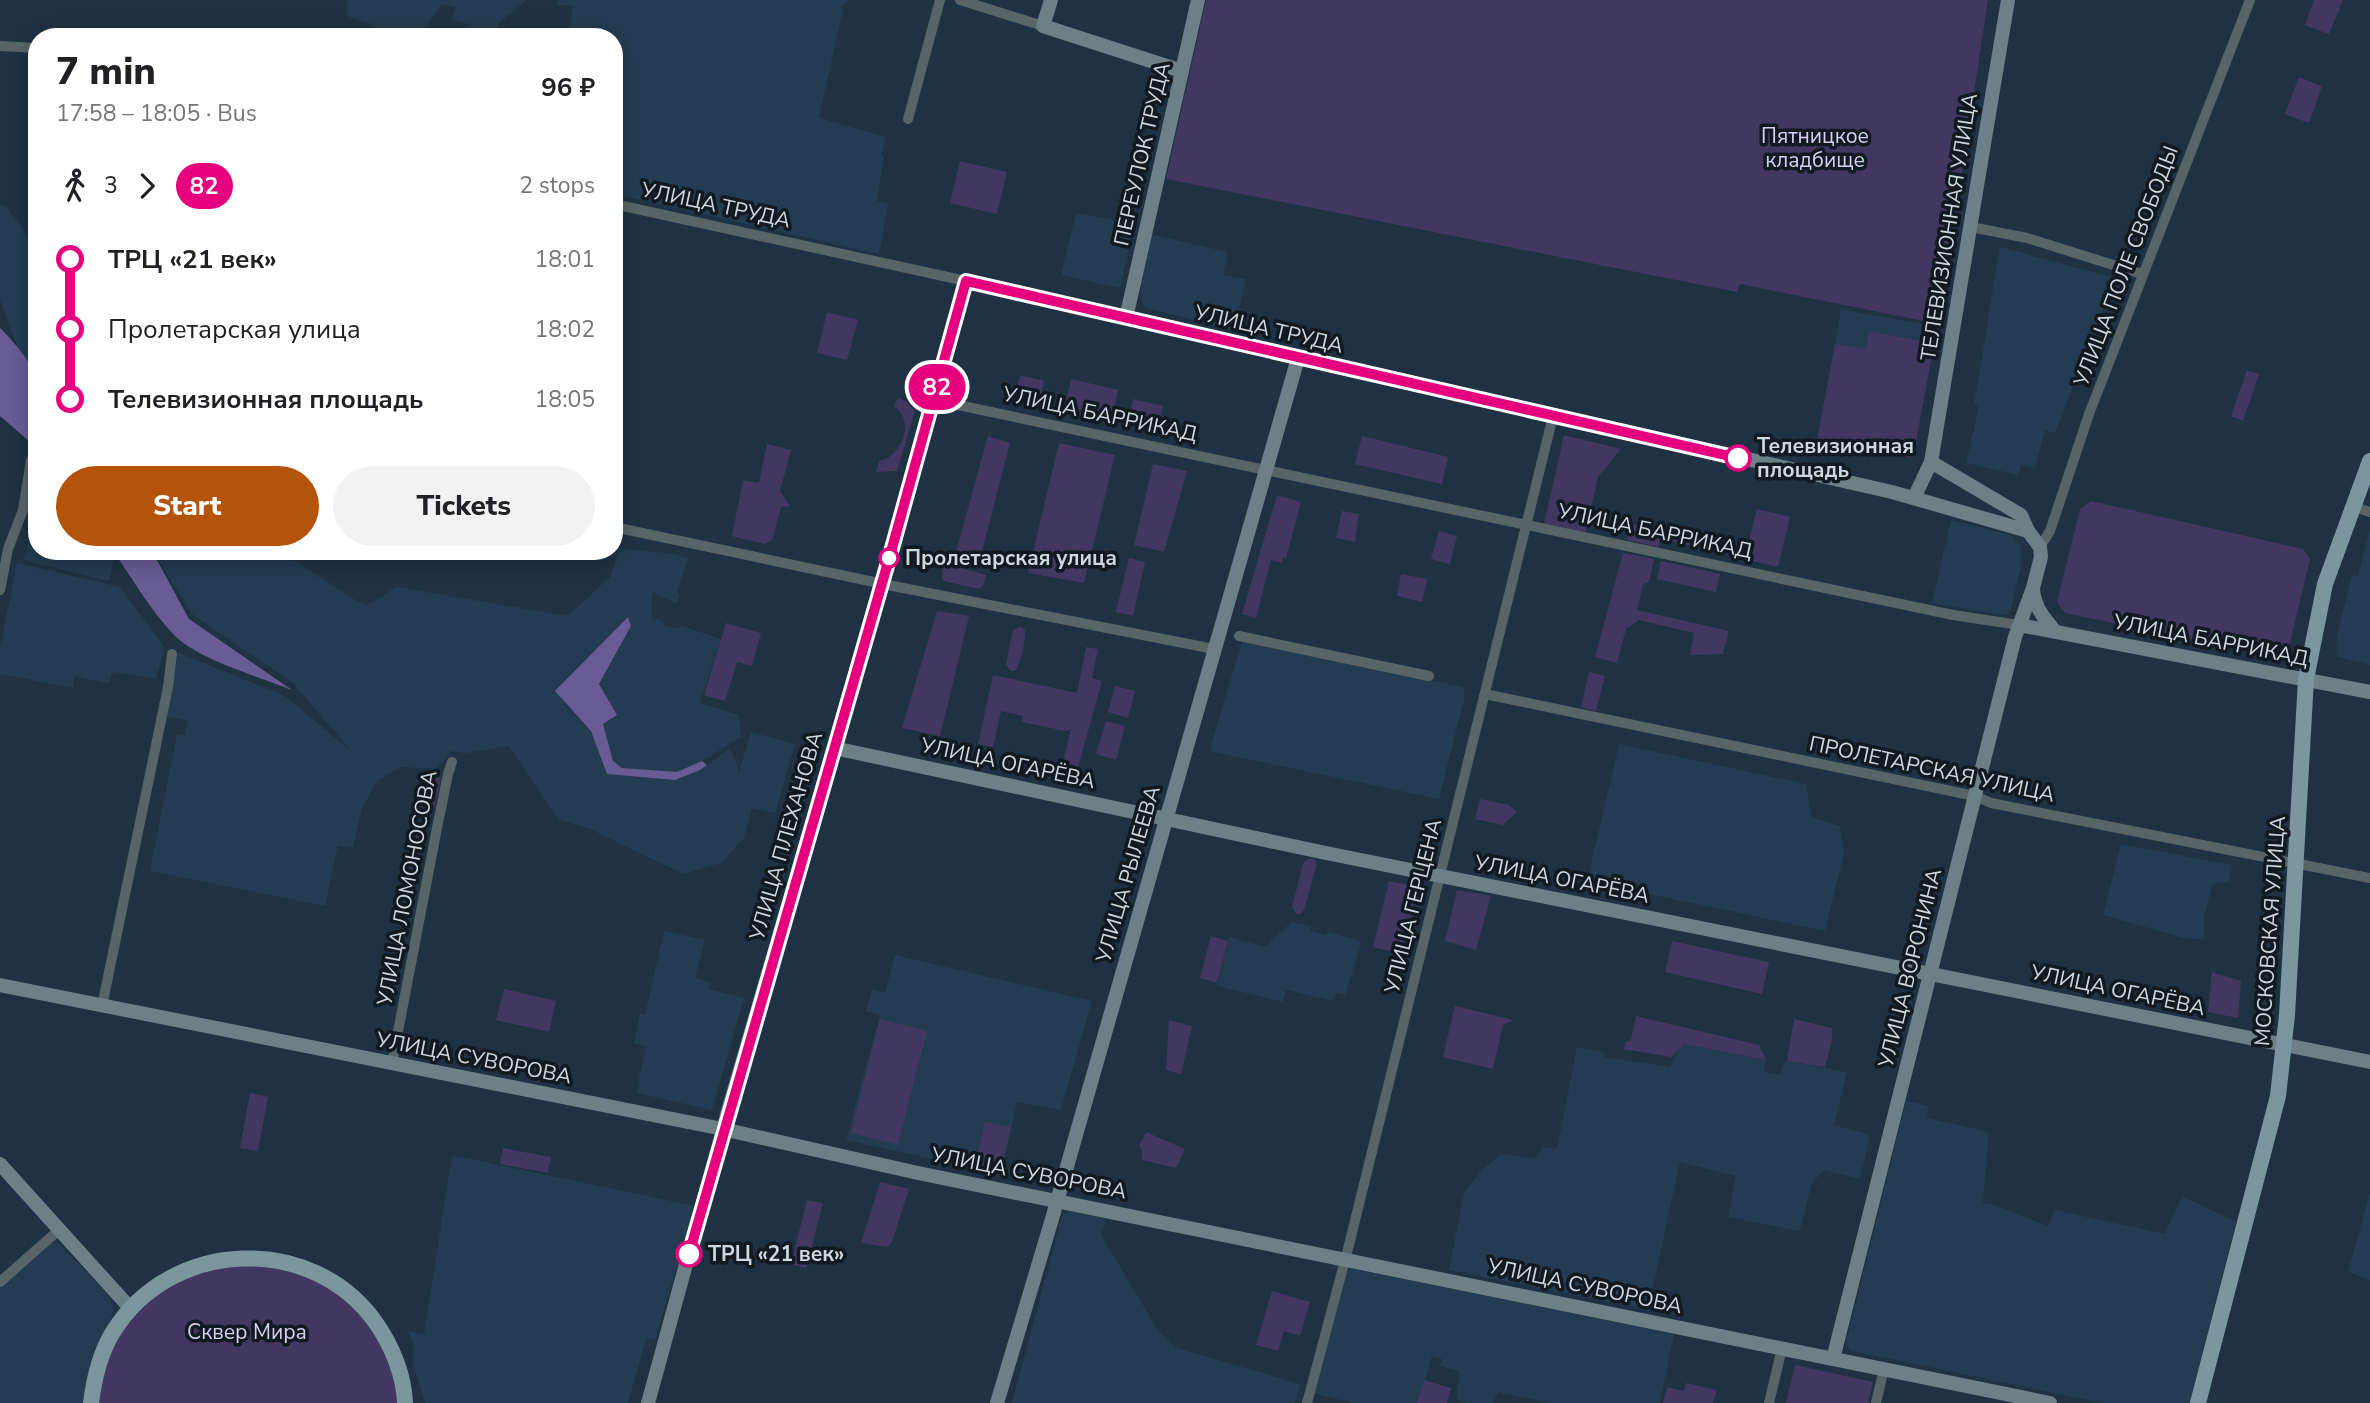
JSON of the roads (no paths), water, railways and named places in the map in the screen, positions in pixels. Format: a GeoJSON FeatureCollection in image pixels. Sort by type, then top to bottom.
{"type":"FeatureCollection","features":[{"type":"Feature","properties":{"kind":"main road","name":"МОСКОВСКАЯ УЛИЦА"},"geometry":{"type":"LineString","coordinates":[[2198,1403],[2278,1096],[2284,1046],[2306,679],[2325,584],[2370,461]]}},
{"type":"Feature","properties":{"kind":"main road"},"geometry":{"type":"LineString","coordinates":[[92,1403],[102,1353],[113,1331],[145,1295],[172,1277],[200,1264],[261,1257],[291,1263],[320,1274],[346,1290],[368,1312],[386,1337],[398,1365],[405,1403]]}},
{"type":"Feature","properties":{"kind":"street"},"geometry":{"type":"LineString","coordinates":[[908,119],[940,0]]}},
{"type":"Feature","properties":{"kind":"street"},"geometry":{"type":"LineString","coordinates":[[960,0],[1182,71]]}},
{"type":"Feature","properties":{"kind":"street"},"geometry":{"type":"LineString","coordinates":[[1043,26],[1051,0]]}},
{"type":"Feature","properties":{"kind":"street","name":"ПЕРЕУЛОК ТРУДА"},"geometry":{"type":"LineString","coordinates":[[1126,318],[1198,0]]}},
{"type":"Feature","properties":{"kind":"street","name":"ТЕЛЕВИЗИОННАЯ УЛИЦА"},"geometry":{"type":"LineString","coordinates":[[1931,462],[2008,0]]}},
{"type":"Feature","properties":{"kind":"street","name":"УЛИЦА ПОЛЕ СВОБОДЫ"},"geometry":{"type":"LineString","coordinates":[[2034,539],[2050,531],[2086,424],[2142,274],[2250,0]]}},
{"type":"Feature","properties":{"kind":"street"},"geometry":{"type":"LineString","coordinates":[[0,46],[28,48]]}},
{"type":"Feature","properties":{"kind":"street","name":"УЛИЦА ТРУДА"},"geometry":{"type":"LineString","coordinates":[[623,206],[966,281],[1914,498]]}},
{"type":"Feature","properties":{"kind":"street"},"geometry":{"type":"LineString","coordinates":[[1971,227],[2027,238],[2142,274]]}},
{"type":"Feature","properties":{"kind":"street","name":"УЛИЦА ПЛЕХАНОВА"},"geometry":{"type":"LineString","coordinates":[[648,1403],[723,1129],[882,583],[966,281]]}},
{"type":"Feature","properties":{"kind":"street","name":"УЛИЦА РЫЛЕЕВА"},"geometry":{"type":"LineString","coordinates":[[997,1403],[1058,1200],[1298,358]]}},
{"type":"Feature","properties":{"kind":"street","name":"УЛИЦА БАРРИКАД"},"geometry":{"type":"LineString","coordinates":[[934,400],[1953,615],[2054,631],[2370,692]]}},
{"type":"Feature","properties":{"kind":"street","name":"УЛИЦА ГЕРЦЕНА"},"geometry":{"type":"LineString","coordinates":[[1307,1403],[1346,1259],[1553,416]]}},
{"type":"Feature","properties":{"kind":"street"},"geometry":{"type":"LineString","coordinates":[[2034,539],[1914,498],[1931,462],[2021,514],[2034,539],[2041,557],[2033,588],[2034,601],[2040,614],[2054,631]]}},
{"type":"Feature","properties":{"kind":"street"},"geometry":{"type":"LineString","coordinates":[[0,590],[9,549],[23,510],[28,479]]}},
{"type":"Feature","properties":{"kind":"street"},"geometry":{"type":"LineString","coordinates":[[2352,506],[2370,512]]}},
{"type":"Feature","properties":{"kind":"street"},"geometry":{"type":"LineString","coordinates":[[623,529],[1214,649]]}},
{"type":"Feature","properties":{"kind":"street","name":"УЛИЦА ВОРОНИНА"},"geometry":{"type":"LineString","coordinates":[[1833,1359],[2018,625],[2033,588]]}},
{"type":"Feature","properties":{"kind":"street"},"geometry":{"type":"LineString","coordinates":[[1239,636],[1429,676]]}},
{"type":"Feature","properties":{"kind":"street"},"geometry":{"type":"LineString","coordinates":[[102,1006],[168,687],[172,654]]}},
{"type":"Feature","properties":{"kind":"street","name":"ПРОЛЕТАРСКАЯ УЛИЦА"},"geometry":{"type":"LineString","coordinates":[[1485,694],[1975,796],[1991,803],[2370,878]]}},
{"type":"Feature","properties":{"kind":"street","name":"УЛИЦА ОГАРЁВА"},"geometry":{"type":"LineString","coordinates":[[834,748],[1440,876],[2370,1062]]}},
{"type":"Feature","properties":{"kind":"street","name":"УЛИЦА ЛОМОНОСОВА"},"geometry":{"type":"LineString","coordinates":[[392,1063],[438,821],[452,762]]}},
{"type":"Feature","properties":{"kind":"street","name":"УЛИЦА СУВОРОВА"},"geometry":{"type":"LineString","coordinates":[[0,985],[723,1129],[905,1170],[2050,1403]]}},
{"type":"Feature","properties":{"kind":"street"},"geometry":{"type":"LineString","coordinates":[[0,1164],[131,1309]]}},
{"type":"Feature","properties":{"kind":"street"},"geometry":{"type":"LineString","coordinates":[[0,1282],[60,1229]]}},
{"type":"Feature","properties":{"kind":"street"},"geometry":{"type":"LineString","coordinates":[[1769,1403],[1782,1348]]}},
{"type":"Feature","properties":{"kind":"street"},"geometry":{"type":"LineString","coordinates":[[1875,1403],[1884,1369]]}},
{"type":"Feature","properties":{"kind":"place","name":"Телевизионная площадь"},"geometry":{"type":"Point","coordinates":[1738,458]}},
{"type":"Feature","properties":{"kind":"place","name":"Пролетарская улица"},"geometry":{"type":"Point","coordinates":[889,558]}},
{"type":"Feature","properties":{"kind":"place","name":"ТРЦ «21 век»"},"geometry":{"type":"Point","coordinates":[689,1254]}},
{"type":"Feature","properties":{"kind":"park label","name":"Пятницкое кладбище"},"geometry":{"type":"Point","coordinates":[1815,148]}},
{"type":"Feature","properties":{"kind":"park label","name":"Сквер Мира"},"geometry":{"type":"Point","coordinates":[247,1332]}}]}
